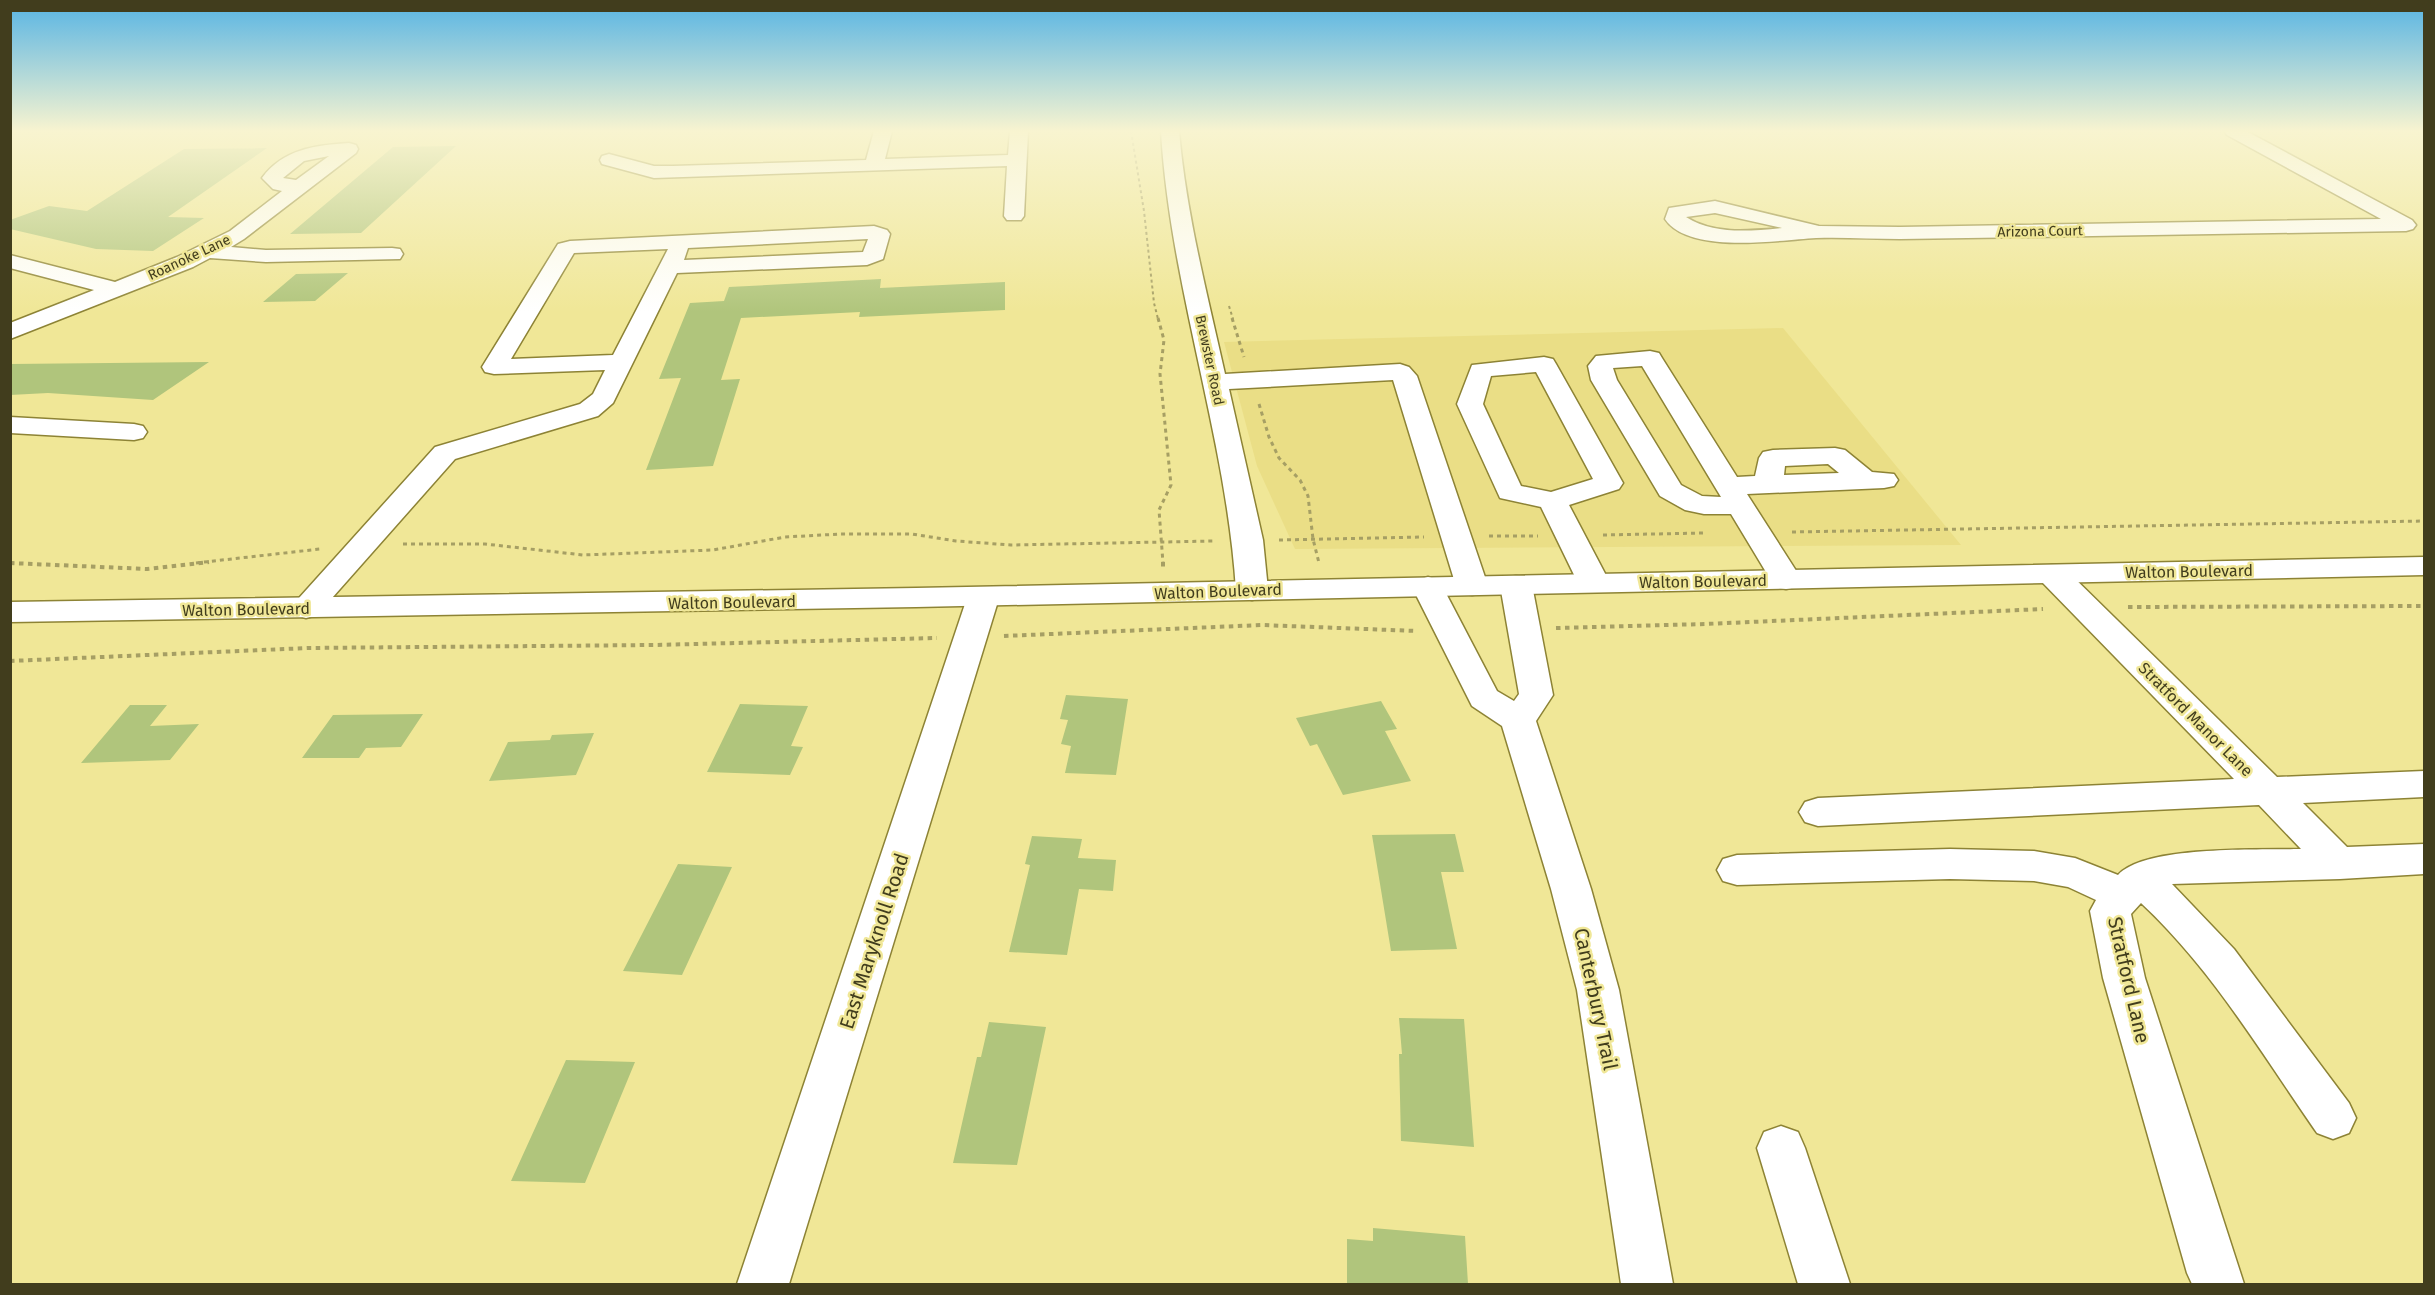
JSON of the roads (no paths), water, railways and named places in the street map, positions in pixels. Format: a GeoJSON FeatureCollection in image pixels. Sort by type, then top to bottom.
{"type":"FeatureCollection","features":[{"type":"Feature","properties":{"kind":"street","name":"Roanoke Lane"},"geometry":{"type":"LineString","coordinates":[[10,332],[185,262],[237,235],[294,191]]}},
{"type":"Feature","properties":{"kind":"street"},"geometry":{"type":"LineString","coordinates":[[1014,216],[1015,191]]}},
{"type":"Feature","properties":{"kind":"street","name":"Brewster Road"},"geometry":{"type":"LineString","coordinates":[[1176,191],[1248,540],[1252,590]]}},
{"type":"Feature","properties":{"kind":"street"},"geometry":{"type":"LineString","coordinates":[[2344,191],[2424,235]]}},
{"type":"Feature","properties":{"kind":"street","name":"Arizona Court"},"geometry":{"type":"LineString","coordinates":[[1818,232],[1715,207],[1676,212],[1675,219],[1684,227],[1700,232],[1734,236],[1818,232],[1970,232],[2406,225]]}},
{"type":"Feature","properties":{"kind":"street"},"geometry":{"type":"LineString","coordinates":[[621,362],[494,367],[566,249],[577,246],[874,232],[880,234],[875,254],[867,258],[669,267]]}},
{"type":"Feature","properties":{"kind":"street"},"geometry":{"type":"LineString","coordinates":[[306,608],[445,453],[589,410],[604,398],[682,241]]}},
{"type":"Feature","properties":{"kind":"street"},"geometry":{"type":"LineString","coordinates":[[207,251],[266,256],[392,254]]}},
{"type":"Feature","properties":{"kind":"street"},"geometry":{"type":"LineString","coordinates":[[10,261],[116,289]]}},
{"type":"Feature","properties":{"kind":"street"},"geometry":{"type":"LineString","coordinates":[[1786,579],[1735,495],[1650,358],[1605,361],[1600,366],[1604,380],[1670,490],[1682,501],[1696,506],[1735,495],[1768,484],[1874,480]]}},
{"type":"Feature","properties":{"kind":"street"},"geometry":{"type":"LineString","coordinates":[[1544,364],[1609,483],[1552,501],[1510,492],[1470,404],[1480,370],[1544,364]]}},
{"type":"Feature","properties":{"kind":"street"},"geometry":{"type":"LineString","coordinates":[[1215,382],[1392,371],[1404,376],[1472,586]]}},
{"type":"Feature","properties":{"kind":"street"},"geometry":{"type":"LineString","coordinates":[[10,425],[134,432]]}},
{"type":"Feature","properties":{"kind":"street"},"geometry":{"type":"LineString","coordinates":[[1552,501],[1594,583]]}},
{"type":"Feature","properties":{"kind":"street","name":"Walton Boulevard"},"geometry":{"type":"LineString","coordinates":[[10,612],[983,598],[1252,590],[2424,566]]}},
{"type":"Feature","properties":{"kind":"street","name":"Stratford Manor Lane"},"geometry":{"type":"LineString","coordinates":[[2052,574],[2340,864]]}},
{"type":"Feature","properties":{"kind":"street"},"geometry":{"type":"LineString","coordinates":[[1428,587],[1484,698],[1518,720],[1536,695],[1516,585]]}},
{"type":"Feature","properties":{"kind":"street","name":"East Maryknoll Road"},"geometry":{"type":"LineString","coordinates":[[763,1284],[983,598]]}},
{"type":"Feature","properties":{"kind":"street","name":"Canterbury Trail"},"geometry":{"type":"LineString","coordinates":[[1518,720],[1571,889],[1598,990],[1647,1284]]}},
{"type":"Feature","properties":{"kind":"street"},"geometry":{"type":"LineString","coordinates":[[1818,812],[2424,784]]}},
{"type":"Feature","properties":{"kind":"street"},"geometry":{"type":"LineString","coordinates":[[2131,886],[2171,869],[2424,859]]}},
{"type":"Feature","properties":{"kind":"street"},"geometry":{"type":"LineString","coordinates":[[1737,870],[1950,864],[2034,866],[2131,886],[2168,902],[2218,959],[2333,1118]]}},
{"type":"Feature","properties":{"kind":"street","name":"Stratford Lane"},"geometry":{"type":"LineString","coordinates":[[2131,886],[2110,910],[2124,978],[2212,1273],[2218,1284]]}},
{"type":"Feature","properties":{"kind":"street"},"geometry":{"type":"LineString","coordinates":[[1780,1148],[1824,1284]]}}]}
